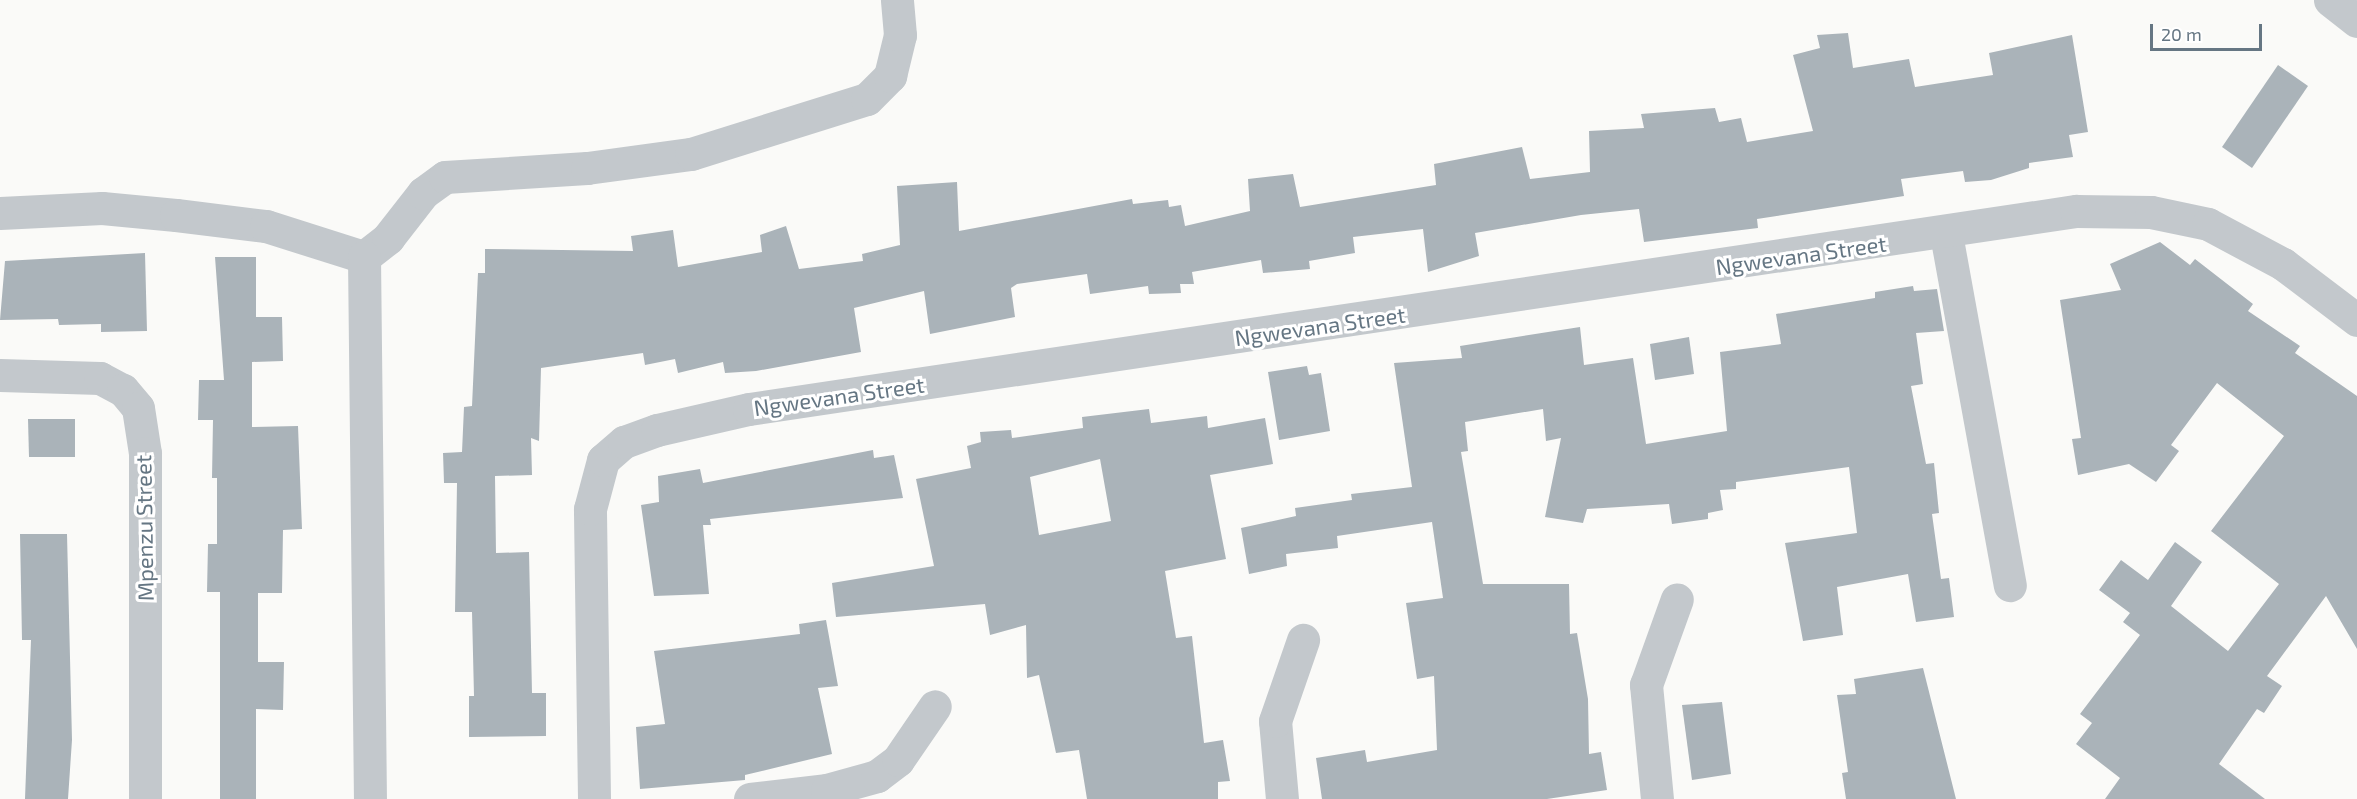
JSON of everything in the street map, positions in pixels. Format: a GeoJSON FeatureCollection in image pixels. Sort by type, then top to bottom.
{"type":"FeatureCollection","features":[{"type":"Feature","properties":{"kind":"street"},"geometry":{"type":"LineString","coordinates":[[363,257],[388,238],[423,193],[445,177],[587,168],[691,154],[867,99],[890,76],[900,35],[897,0]]}},
{"type":"Feature","properties":{"kind":"street"},"geometry":{"type":"LineString","coordinates":[[2330,0],[2357,21]]}},
{"type":"Feature","properties":{"kind":"street"},"geometry":{"type":"LineString","coordinates":[[0,213],[102,207],[266,226],[363,257]]}},
{"type":"Feature","properties":{"kind":"street","name":"Ngwevana Street"},"geometry":{"type":"LineString","coordinates":[[594,799],[590,509],[603,460],[624,442],[748,409],[1946,234],[2076,211],[2116,209],[2208,224],[2283,264],[2357,320]]}},
{"type":"Feature","properties":{"kind":"street"},"geometry":{"type":"LineString","coordinates":[[1946,234],[2010,585]]}},
{"type":"Feature","properties":{"kind":"street"},"geometry":{"type":"LineString","coordinates":[[363,257],[370,799]]}},
{"type":"Feature","properties":{"kind":"street","name":"Mpenzu Street"},"geometry":{"type":"LineString","coordinates":[[0,375],[100,378],[123,390],[138,408],[145,453],[145,799]]}},
{"type":"Feature","properties":{"kind":"street"},"geometry":{"type":"LineString","coordinates":[[1657,799],[1646,685],[1677,599]]}},
{"type":"Feature","properties":{"kind":"street"},"geometry":{"type":"LineString","coordinates":[[1282,799],[1275,721],[1303,640]]}},
{"type":"Feature","properties":{"kind":"street"},"geometry":{"type":"LineString","coordinates":[[750,799],[826,790],[877,776],[898,760],[935,706]]}},
{"type":"Feature","properties":{"kind":"building"},"geometry":{"type":"Polygon","coordinates":[[[1848,33],[1853,68],[1909,59],[1915,87],[1993,75],[1989,53],[2072,35],[2088,132],[2069,135],[2073,157],[2029,163],[2029,168],[1991,180],[1965,182],[1963,171],[1901,179],[1904,196],[1757,219],[1758,228],[1644,242],[1639,209],[1581,215],[1475,233],[1479,256],[1428,272],[1423,229],[1353,237],[1355,253],[1309,261],[1310,269],[1263,273],[1261,260],[1192,272],[1194,284],[1180,284],[1181,293],[1149,294],[1148,286],[1090,294],[1087,274],[1017,284],[1011,288],[1015,317],[930,334],[924,291],[854,308],[861,352],[756,371],[725,373],[723,362],[678,373],[675,359],[645,365],[643,353],[541,368],[539,441],[531,438],[532,475],[495,476],[496,553],[529,552],[532,693],[546,693],[546,736],[469,737],[469,696],[474,696],[472,612],[455,612],[457,483],[444,483],[443,453],[462,452],[464,407],[472,406],[478,273],[485,273],[485,249],[633,251],[631,236],[673,230],[678,267],[762,252],[760,235],[786,226],[799,269],[863,261],[862,254],[900,245],[897,186],[957,182],[959,231],[1132,199],[1133,204],[1168,200],[1169,207],[1181,205],[1185,226],[1250,211],[1248,179],[1293,174],[1300,207],[1436,185],[1434,164],[1522,147],[1530,179],[1590,172],[1589,131],[1644,128],[1641,114],[1715,108],[1719,122],[1741,118],[1747,142],[1813,131],[1793,55],[1820,48],[1817,35],[1848,33]]]}},
{"type":"Feature","properties":{"kind":"building"},"geometry":{"type":"Polygon","coordinates":[[[2278,65],[2308,86],[2252,168],[2222,147],[2278,65]]]}},
{"type":"Feature","properties":{"kind":"building"},"geometry":{"type":"Polygon","coordinates":[[[2160,242],[2190,265],[2195,259],[2253,304],[2248,311],[2300,346],[2295,353],[2357,396],[2357,649],[2326,596],[2267,676],[2282,686],[2264,713],[2257,709],[2219,764],[2265,799],[2105,799],[2120,778],[2076,744],[2092,723],[2080,714],[2140,635],[2123,622],[2130,613],[2099,590],[2121,560],[2148,580],[2175,542],[2202,562],[2171,606],[2228,651],[2279,584],[2211,531],[2284,436],[2217,383],[2171,445],[2179,451],[2156,482],[2129,464],[2078,475],[2072,439],[2081,438],[2060,300],[2121,290],[2110,264],[2160,242]]]}},
{"type":"Feature","properties":{"kind":"building"},"geometry":{"type":"Polygon","coordinates":[[[145,253],[147,331],[101,332],[101,324],[59,325],[58,319],[0,320],[5,261],[145,253]]]}},
{"type":"Feature","properties":{"kind":"building"},"geometry":{"type":"Polygon","coordinates":[[[215,257],[256,257],[256,317],[282,317],[283,361],[252,362],[252,427],[298,426],[302,529],[283,530],[282,593],[258,593],[258,662],[284,662],[283,710],[256,709],[256,799],[220,799],[220,592],[207,592],[208,544],[217,544],[217,478],[212,478],[213,420],[198,420],[199,380],[224,380],[215,257]]]}},
{"type":"Feature","properties":{"kind":"building"},"geometry":{"type":"Polygon","coordinates":[[[1913,286],[1914,291],[1937,289],[1944,331],[1916,333],[1923,384],[1911,386],[1926,464],[1934,463],[1939,513],[1932,514],[1941,579],[1949,578],[1954,617],[1916,622],[1908,574],[1837,587],[1843,635],[1803,641],[1785,543],[1857,533],[1849,467],[1736,482],[1736,489],[1720,490],[1723,510],[1708,513],[1708,519],[1672,524],[1669,504],[1587,509],[1583,523],[1545,517],[1561,438],[1546,441],[1543,409],[1465,422],[1468,451],[1461,452],[1483,584],[1569,584],[1570,634],[1577,633],[1588,699],[1589,754],[1601,752],[1607,790],[1547,799],[1322,799],[1316,758],[1365,750],[1367,762],[1437,750],[1434,676],[1417,679],[1406,603],[1443,598],[1432,522],[1337,536],[1338,548],[1286,554],[1287,566],[1249,574],[1241,528],[1296,516],[1295,508],[1352,500],[1351,494],[1412,487],[1394,363],[1462,358],[1460,346],[1580,327],[1584,365],[1633,358],[1646,444],[1727,431],[1720,352],[1781,344],[1776,314],[1875,298],[1875,292],[1913,286]]]}},
{"type":"Feature","properties":{"kind":"building"},"geometry":{"type":"Polygon","coordinates":[[[1689,337],[1694,374],[1655,380],[1650,344],[1689,337]]]}},
{"type":"Feature","properties":{"kind":"building"},"geometry":{"type":"Polygon","coordinates":[[[1307,366],[1309,375],[1321,373],[1330,431],[1279,440],[1268,372],[1307,366]]]}},
{"type":"Feature","properties":{"kind":"building"},"geometry":{"type":"Polygon","coordinates":[[[1149,409],[1151,423],[1207,416],[1208,428],[1265,418],[1273,464],[1210,475],[1226,559],[1165,571],[1176,638],[1192,636],[1204,743],[1223,740],[1230,781],[1218,782],[1218,799],[1087,799],[1079,750],[1056,753],[1039,675],[1027,678],[1026,625],[990,635],[985,604],[836,617],[832,583],[934,566],[916,479],[971,468],[967,446],[981,442],[980,432],[1011,430],[1012,438],[1083,428],[1082,417],[1149,409]],[[1100,459],[1030,477],[1039,535],[1111,521],[1100,459]]]}},
{"type":"Feature","properties":{"kind":"building"},"geometry":{"type":"Polygon","coordinates":[[[28,419],[75,419],[75,457],[29,457],[28,419]]]}},
{"type":"Feature","properties":{"kind":"building"},"geometry":{"type":"Polygon","coordinates":[[[873,450],[874,458],[894,455],[903,498],[710,519],[711,525],[703,525],[709,594],[654,596],[641,505],[659,502],[658,476],[700,469],[703,483],[873,450]]]}},
{"type":"Feature","properties":{"kind":"building"},"geometry":{"type":"Polygon","coordinates":[[[20,534],[67,534],[72,740],[68,799],[25,799],[31,640],[22,640],[20,534]]]}},
{"type":"Feature","properties":{"kind":"building"},"geometry":{"type":"Polygon","coordinates":[[[826,620],[838,686],[818,688],[832,754],[745,775],[745,780],[640,789],[636,727],[665,724],[654,651],[800,634],[799,624],[826,620]]]}},
{"type":"Feature","properties":{"kind":"building"},"geometry":{"type":"Polygon","coordinates":[[[1923,668],[1956,799],[1846,799],[1842,773],[1848,772],[1837,695],[1856,694],[1854,679],[1923,668]]]}},
{"type":"Feature","properties":{"kind":"building"},"geometry":{"type":"Polygon","coordinates":[[[1722,702],[1731,774],[1692,780],[1682,705],[1722,702]]]}}]}
